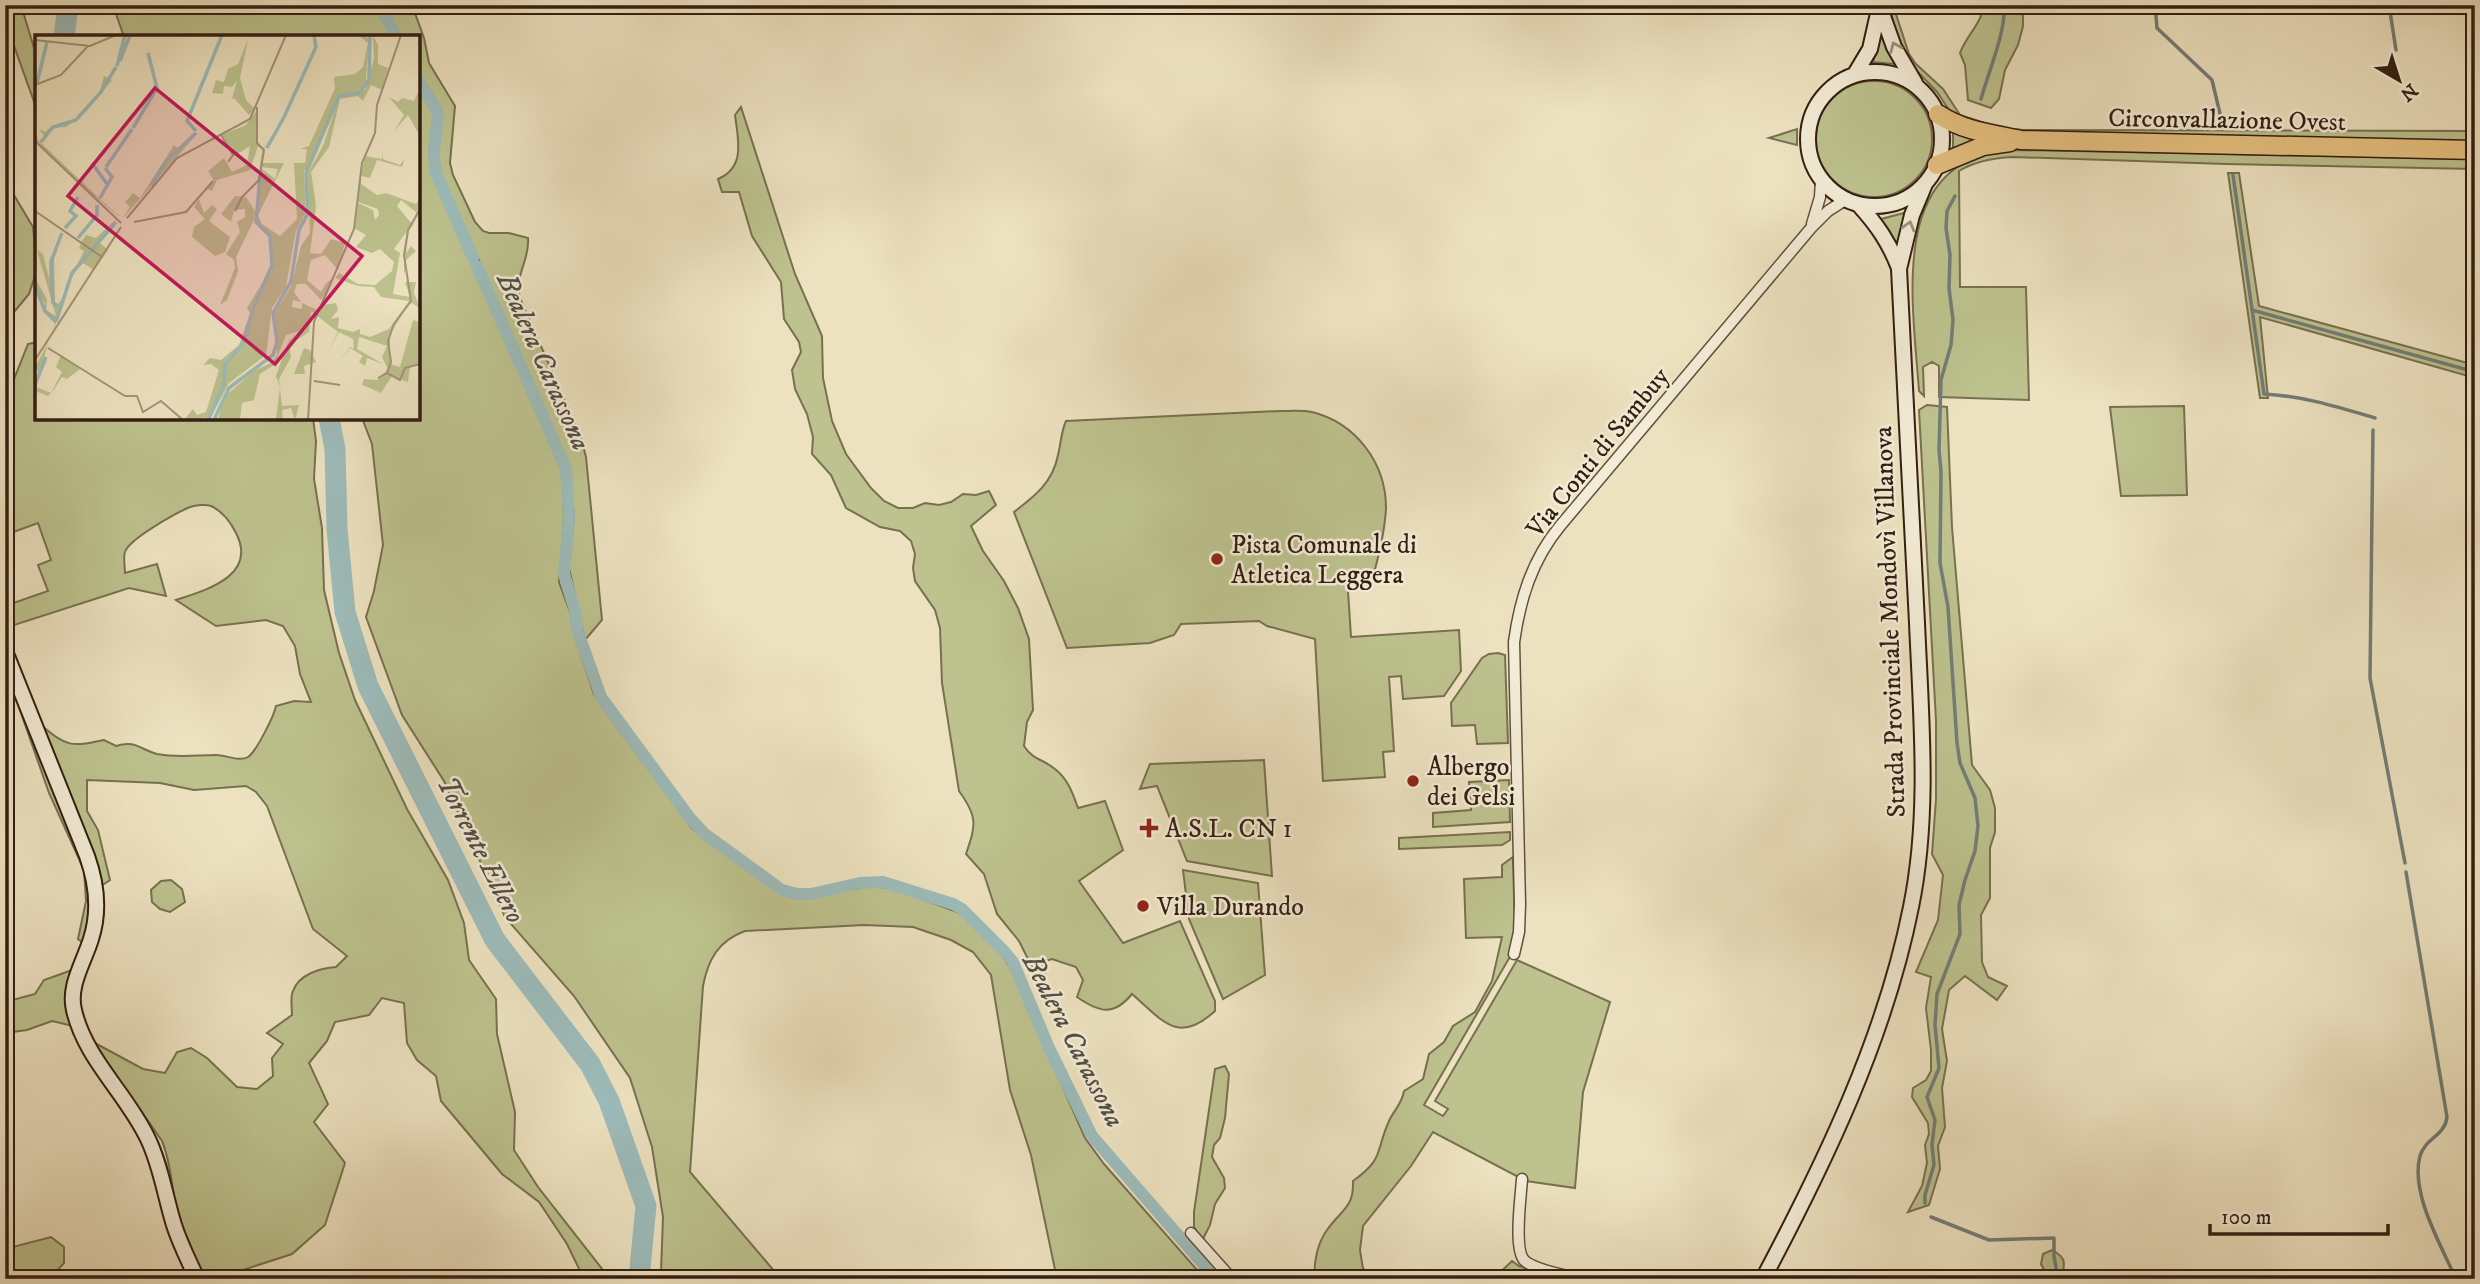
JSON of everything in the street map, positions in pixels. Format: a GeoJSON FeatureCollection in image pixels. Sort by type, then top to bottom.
{"type":"FeatureCollection","features":[{"type":"Feature","properties":{"kind":"highway"},"geometry":{"type":"LineString","coordinates":[[1938,114],[1952,124],[2021,139]]}},
{"type":"Feature","properties":{"kind":"highway"},"geometry":{"type":"LineString","coordinates":[[1937,165],[1983,146],[2021,139]]}},
{"type":"Feature","properties":{"kind":"highway","name":"Circonvallazione Ovest"},"geometry":{"type":"LineString","coordinates":[[2021,139],[2475,150]]}},
{"type":"Feature","properties":{"kind":"main road"},"geometry":{"type":"LineString","coordinates":[[1855,74],[1870,49],[1879,6]]}},
{"type":"Feature","properties":{"kind":"main road"},"geometry":{"type":"LineString","coordinates":[[1879,6],[1894,47],[1915,85],[1931,101],[1938,114],[1942,145],[1937,165],[1925,184],[1911,196],[1898,202],[1880,206],[1852,202],[1832,192],[1821,180],[1809,156],[1807,131],[1811,116],[1823,95],[1841,80],[1855,74],[1883,71],[1915,85]]}},
{"type":"Feature","properties":{"kind":"main road","name":"Strada Provinciale Mondovì Villanova"},"geometry":{"type":"LineString","coordinates":[[1763,1279],[1838,1126],[1877,1029],[1903,946],[1918,861],[1922,743],[1899,270],[1906,235],[1925,184]]}},
{"type":"Feature","properties":{"kind":"main road","name":"Strada Provinciale Mondovì Villanova"},"geometry":{"type":"LineString","coordinates":[[1852,202],[1880,228],[1890,245],[1899,270]]}},
{"type":"Feature","properties":{"kind":"main road"},"geometry":{"type":"LineString","coordinates":[[5,651],[87,856],[96,886],[94,930],[73,995],[76,1019],[94,1055],[147,1136],[161,1175],[176,1232],[197,1279]]}},
{"type":"Feature","properties":{"kind":"street","name":"Via Conti di Sambuy"},"geometry":{"type":"LineString","coordinates":[[1811,228],[1817,212],[1821,180]]}},
{"type":"Feature","properties":{"kind":"street","name":"Via Conti di Sambuy"},"geometry":{"type":"LineString","coordinates":[[1514,954],[1519,932],[1520,904],[1514,642],[1518,614],[1532,569],[1560,526],[1811,228],[1828,211],[1852,202]]}},
{"type":"Feature","properties":{"kind":"street"},"geometry":{"type":"LineString","coordinates":[[1522,1179],[1518,1244],[1521,1256],[1528,1264],[1578,1279]]}},
{"type":"Feature","properties":{"kind":"street"},"geometry":{"type":"LineString","coordinates":[[1191,1233],[1232,1279]]}},
{"type":"Feature","properties":{"kind":"green space"},"geometry":{"type":"Polygon","coordinates":[[[5,5],[21,5],[35,51],[35,104],[13,43],[5,5]]]}},
{"type":"Feature","properties":{"kind":"green space"},"geometry":{"type":"Polygon","coordinates":[[[113,5],[376,5],[392,35],[123,35],[113,5]]]}},
{"type":"Feature","properties":{"kind":"green space"},"geometry":{"type":"Polygon","coordinates":[[[383,5],[412,5],[424,38],[429,63],[455,106],[450,163],[475,222],[483,231],[489,233],[509,233],[528,238],[527,254],[519,282],[520,298],[581,438],[586,457],[602,620],[585,640],[569,568],[574,517],[568,462],[440,172],[440,111],[420,78],[420,35],[398,35],[383,5]]]}},
{"type":"Feature","properties":{"kind":"green space"},"geometry":{"type":"Polygon","coordinates":[[[1889,5],[1893,5],[1909,54],[1943,89],[1960,115],[2000,128],[2475,131],[2475,142],[2020,134],[1953,116],[1937,92],[1914,68],[1899,44],[1889,5]]]}},
{"type":"Feature","properties":{"kind":"green space"},"geometry":{"type":"Polygon","coordinates":[[[1978,5],[2023,5],[2023,26],[2018,45],[2005,70],[1999,99],[1991,108],[1968,100],[1965,65],[1960,53],[1981,16],[1978,5]]]}},
{"type":"Feature","properties":{"kind":"green space"},"geometry":{"type":"Polygon","coordinates":[[[1881,28],[1895,64],[1873,62],[1881,28]]]}},
{"type":"Feature","properties":{"kind":"green space"},"geometry":{"type":"Polygon","coordinates":[[[1874,81],[1896,85],[1915,98],[1928,117],[1932,139],[1928,161],[1915,180],[1896,193],[1874,197],[1852,193],[1833,180],[1820,161],[1816,139],[1820,117],[1833,98],[1852,85],[1874,81]]]}},
{"type":"Feature","properties":{"kind":"green space"},"geometry":{"type":"Polygon","coordinates":[[[420,89],[435,115],[431,158],[433,174],[562,470],[564,519],[559,582],[594,694],[603,708],[692,828],[776,890],[791,897],[805,898],[865,887],[881,887],[900,891],[960,913],[1000,953],[1010,967],[1085,1138],[1104,1164],[1205,1279],[1057,1279],[1031,1155],[1010,1090],[991,975],[973,952],[951,940],[913,927],[864,925],[745,931],[728,940],[711,960],[703,986],[690,1172],[781,1279],[666,1279],[661,1272],[663,1217],[652,1147],[630,1078],[574,996],[505,917],[444,781],[402,715],[366,617],[383,545],[372,444],[363,420],[420,420],[420,89]]]}},
{"type":"Feature","properties":{"kind":"green space"},"geometry":{"type":"Polygon","coordinates":[[[741,107],[795,274],[822,336],[823,378],[832,421],[846,454],[871,488],[884,501],[898,508],[913,508],[925,503],[939,505],[951,502],[963,494],[976,495],[989,491],[996,505],[971,526],[1018,608],[1029,639],[1033,710],[1027,722],[1024,746],[1031,754],[1060,773],[1070,787],[1078,808],[1105,801],[1123,850],[1079,881],[1123,943],[1180,921],[1215,1001],[1215,1011],[1202,1021],[1181,1028],[1171,1025],[1132,994],[1113,1009],[1100,1009],[1077,997],[1083,980],[1076,967],[1052,959],[1042,962],[1046,978],[1042,987],[1019,941],[997,914],[984,874],[966,854],[972,836],[973,821],[970,808],[959,791],[942,683],[940,628],[935,610],[915,581],[915,554],[911,541],[900,531],[880,527],[846,508],[831,475],[812,454],[813,437],[807,414],[795,389],[792,370],[801,352],[799,342],[784,319],[781,282],[752,236],[739,192],[722,192],[718,179],[727,174],[736,160],[738,143],[735,115],[741,107]]]}},
{"type":"Feature","properties":{"kind":"green space"},"geometry":{"type":"Polygon","coordinates":[[[1797,129],[1797,145],[1769,138],[1797,129]]]}},
{"type":"Feature","properties":{"kind":"green space"},"geometry":{"type":"Polygon","coordinates":[[[1953,131],[1982,141],[1953,152],[1953,131]]]}},
{"type":"Feature","properties":{"kind":"green space"},"geometry":{"type":"Polygon","coordinates":[[[2014,150],[2475,159],[2475,169],[2013,157],[1972,165],[1959,171],[1960,287],[2026,287],[2029,400],[1939,397],[1939,366],[1932,362],[1923,367],[1924,396],[1919,391],[1913,278],[1916,240],[1926,206],[1944,178],[1973,158],[2014,150]]]}},
{"type":"Feature","properties":{"kind":"green space"},"geometry":{"type":"Polygon","coordinates":[[[2228,173],[2239,173],[2259,306],[2475,365],[2475,378],[2260,317],[2268,398],[2260,398],[2228,173]]]}},
{"type":"Feature","properties":{"kind":"green space"},"geometry":{"type":"Polygon","coordinates":[[[5,180],[33,227],[35,276],[29,294],[5,323],[5,276],[10,254],[5,180]]]}},
{"type":"Feature","properties":{"kind":"green space"},"geometry":{"type":"Polygon","coordinates":[[[1908,212],[1898,251],[1881,219],[1908,212]]]}},
{"type":"Feature","properties":{"kind":"green space"},"geometry":{"type":"Polygon","coordinates":[[[35,342],[35,420],[313,420],[316,441],[314,479],[322,528],[324,590],[339,653],[355,700],[407,809],[448,880],[464,923],[469,960],[496,999],[497,1034],[515,1112],[514,1150],[538,1187],[610,1279],[584,1279],[567,1244],[539,1202],[502,1174],[441,1101],[436,1076],[417,1060],[407,1043],[404,1003],[382,998],[369,1015],[335,1022],[327,1041],[309,1063],[328,1104],[314,1122],[345,1163],[325,1225],[292,1254],[215,1279],[203,1279],[181,1225],[162,1141],[93,1042],[143,1069],[165,1073],[177,1052],[191,1048],[207,1058],[237,1087],[257,1089],[273,1076],[272,1058],[283,1044],[267,1033],[292,1015],[292,996],[296,985],[311,973],[336,967],[347,956],[313,929],[267,806],[256,792],[246,786],[194,790],[160,783],[87,780],[87,811],[98,830],[110,880],[101,886],[41,725],[57,738],[70,743],[84,744],[104,740],[116,746],[133,745],[164,755],[216,755],[241,759],[248,757],[255,748],[276,706],[294,701],[311,702],[300,674],[295,646],[283,626],[266,620],[216,626],[176,600],[214,586],[235,570],[240,560],[241,548],[234,529],[222,514],[209,505],[192,506],[174,515],[135,540],[125,552],[125,573],[157,564],[166,596],[129,588],[5,628],[5,606],[48,591],[38,565],[51,560],[38,523],[5,535],[5,376],[12,384],[28,344],[35,342]]]}},
{"type":"Feature","properties":{"kind":"green space"},"geometry":{"type":"Polygon","coordinates":[[[1927,405],[1947,407],[1952,527],[1972,765],[1990,790],[1995,808],[1995,832],[1990,848],[1990,898],[1981,915],[1982,962],[1988,977],[2007,986],[1997,1000],[1965,976],[1949,990],[1942,1029],[1947,1061],[1942,1088],[1945,1127],[1938,1146],[1940,1169],[1929,1205],[1908,1212],[1922,1186],[1927,1163],[1925,1145],[1929,1134],[1928,1123],[1912,1097],[1913,1088],[1926,1080],[1931,1071],[1926,1008],[1931,977],[1916,972],[1938,920],[1943,875],[1932,854],[1936,799],[1936,721],[1919,410],[1927,405]]]}},
{"type":"Feature","properties":{"kind":"green space"},"geometry":{"type":"Polygon","coordinates":[[[2184,406],[2187,495],[2121,496],[2110,407],[2184,406]]]}},
{"type":"Feature","properties":{"kind":"green space","name":"Pista Comunale di Atletica Leggera"},"geometry":{"type":"Polygon","coordinates":[[[1280,411],[1312,412],[1342,425],[1366,447],[1381,476],[1386,508],[1373,577],[1347,576],[1351,637],[1459,630],[1461,671],[1444,696],[1403,699],[1401,676],[1389,677],[1394,751],[1383,752],[1385,777],[1323,781],[1315,639],[1267,626],[1259,621],[1181,624],[1174,635],[1150,643],[1067,648],[1014,512],[1036,494],[1052,473],[1066,421],[1280,411]]]}},
{"type":"Feature","properties":{"kind":"green space"},"geometry":{"type":"Polygon","coordinates":[[[1498,653],[1505,655],[1508,743],[1477,744],[1475,725],[1452,726],[1451,703],[1482,658],[1498,653]]]}},
{"type":"Feature","properties":{"kind":"green space"},"geometry":{"type":"Polygon","coordinates":[[[5,665],[86,869],[92,906],[85,944],[78,939],[86,901],[84,870],[49,793],[14,693],[5,700],[5,665]]]}},
{"type":"Feature","properties":{"kind":"green space"},"geometry":{"type":"Polygon","coordinates":[[[1264,760],[1272,876],[1187,861],[1157,786],[1140,789],[1150,764],[1264,760]]]}},
{"type":"Feature","properties":{"kind":"green space"},"geometry":{"type":"Polygon","coordinates":[[[1509,780],[1510,822],[1433,827],[1433,813],[1471,810],[1469,782],[1509,780]]]}},
{"type":"Feature","properties":{"kind":"green space"},"geometry":{"type":"Polygon","coordinates":[[[1510,832],[1510,840],[1502,845],[1399,849],[1399,838],[1510,832]]]}},
{"type":"Feature","properties":{"kind":"green space"},"geometry":{"type":"Polygon","coordinates":[[[1513,857],[1515,936],[1511,955],[1424,1105],[1443,1116],[1448,1109],[1435,1101],[1517,960],[1610,1002],[1583,1092],[1575,1188],[1526,1181],[1433,1132],[1411,1166],[1363,1226],[1360,1250],[1363,1269],[1382,1279],[1315,1279],[1321,1240],[1349,1203],[1353,1181],[1375,1160],[1389,1121],[1404,1091],[1423,1079],[1429,1054],[1444,1042],[1453,1026],[1475,1012],[1492,981],[1502,937],[1466,938],[1464,879],[1502,877],[1502,865],[1513,857]]]}},
{"type":"Feature","properties":{"kind":"green space"},"geometry":{"type":"Polygon","coordinates":[[[1183,870],[1258,883],[1265,975],[1223,999],[1189,919],[1183,870]]]}},
{"type":"Feature","properties":{"kind":"green space"},"geometry":{"type":"Polygon","coordinates":[[[171,880],[182,889],[185,902],[170,912],[160,909],[152,902],[151,890],[161,881],[171,880]]]}},
{"type":"Feature","properties":{"kind":"green space"},"geometry":{"type":"Polygon","coordinates":[[[75,969],[73,1026],[52,1021],[27,1030],[5,1033],[5,1002],[35,994],[44,980],[75,969]]]}},
{"type":"Feature","properties":{"kind":"green space"},"geometry":{"type":"Polygon","coordinates":[[[1225,1066],[1229,1074],[1225,1118],[1212,1157],[1224,1178],[1225,1188],[1215,1204],[1210,1225],[1202,1241],[1194,1227],[1194,1212],[1215,1069],[1225,1066]]]}},
{"type":"Feature","properties":{"kind":"green space"},"geometry":{"type":"Polygon","coordinates":[[[51,1237],[64,1247],[64,1263],[54,1274],[23,1271],[5,1273],[5,1249],[51,1237]]]}},
{"type":"Feature","properties":{"kind":"green space"},"geometry":{"type":"Polygon","coordinates":[[[2052,1250],[2061,1256],[2064,1262],[2062,1279],[2049,1279],[2041,1264],[2043,1254],[2052,1250]]]}},
{"type":"Feature","properties":{"kind":"green space"},"geometry":{"type":"Polygon","coordinates":[[[1512,1261],[1519,1266],[1564,1279],[1493,1279],[1512,1261]]]}},
{"type":"Feature","properties":{"kind":"waterway","name":"Torrente Ellero"},"geometry":{"type":"LineString","coordinates":[[64,35],[68,5]]}},
{"type":"Feature","properties":{"kind":"waterway","name":"Bealera Carassona"},"geometry":{"type":"LineString","coordinates":[[380,5],[395,35]]}},
{"type":"Feature","properties":{"kind":"waterway"},"geometry":{"type":"LineString","coordinates":[[1981,99],[2000,39],[2004,5]]}},
{"type":"Feature","properties":{"kind":"waterway"},"geometry":{"type":"LineString","coordinates":[[2155,5],[2157,28],[2212,80],[2221,118]]}},
{"type":"Feature","properties":{"kind":"waterway"},"geometry":{"type":"LineString","coordinates":[[2389,5],[2396,50]]}},
{"type":"Feature","properties":{"kind":"waterway","name":"Bealera Carassona"},"geometry":{"type":"LineString","coordinates":[[420,83],[438,112],[435,171],[473,258]]}},
{"type":"Feature","properties":{"kind":"waterway"},"geometry":{"type":"LineString","coordinates":[[2233,175],[2264,394],[2307,400],[2375,418]]}},
{"type":"Feature","properties":{"kind":"waterway"},"geometry":{"type":"LineString","coordinates":[[1925,1203],[1934,1165],[1932,1145],[1935,1120],[1927,1097],[1939,1068],[1935,1025],[1937,994],[1960,934],[1959,905],[1975,851],[1978,826],[1975,798],[1960,763],[1957,743],[1948,607],[1940,563],[1941,380],[1951,345],[1953,320],[1946,228],[1947,211],[1955,196]]}},
{"type":"Feature","properties":{"kind":"waterway","name":"Bealera Carassona"},"geometry":{"type":"LineString","coordinates":[[477,266],[566,469],[569,518],[564,574],[578,632],[601,697],[690,818],[705,834],[782,890],[811,894],[860,883],[883,882],[962,909],[1013,962],[1049,1048],[1092,1136],[1216,1279]]}},
{"type":"Feature","properties":{"kind":"waterway"},"geometry":{"type":"LineString","coordinates":[[2252,310],[2475,372]]}},
{"type":"Feature","properties":{"kind":"waterway","name":"Torrente Ellero"},"geometry":{"type":"LineString","coordinates":[[329,420],[335,449],[337,529],[345,612],[368,686],[495,940],[590,1064],[609,1101],[646,1206],[639,1279]]}},
{"type":"Feature","properties":{"kind":"waterway"},"geometry":{"type":"LineString","coordinates":[[2373,430],[2370,678],[2405,863]]}},
{"type":"Feature","properties":{"kind":"waterway"},"geometry":{"type":"LineString","coordinates":[[2406,872],[2447,1117],[2443,1129],[2426,1145],[2420,1156],[2419,1186],[2435,1235],[2456,1279]]}},
{"type":"Feature","properties":{"kind":"waterway"},"geometry":{"type":"LineString","coordinates":[[1931,1217],[1989,1240],[2054,1238],[2058,1279]]}},
{"type":"Feature","properties":{"kind":"place","name":"Pista Comunale di Atletica Leggera"},"geometry":{"type":"Point","coordinates":[1217,559]}},
{"type":"Feature","properties":{"kind":"place","name":"Albergo dei Gelsi"},"geometry":{"type":"Point","coordinates":[1413,781]}},
{"type":"Feature","properties":{"kind":"place","name":"A.S.L. CN 1"},"geometry":{"type":"Point","coordinates":[1149,828]}},
{"type":"Feature","properties":{"kind":"place","name":"Villa Durando"},"geometry":{"type":"Point","coordinates":[1143,906]}}]}
